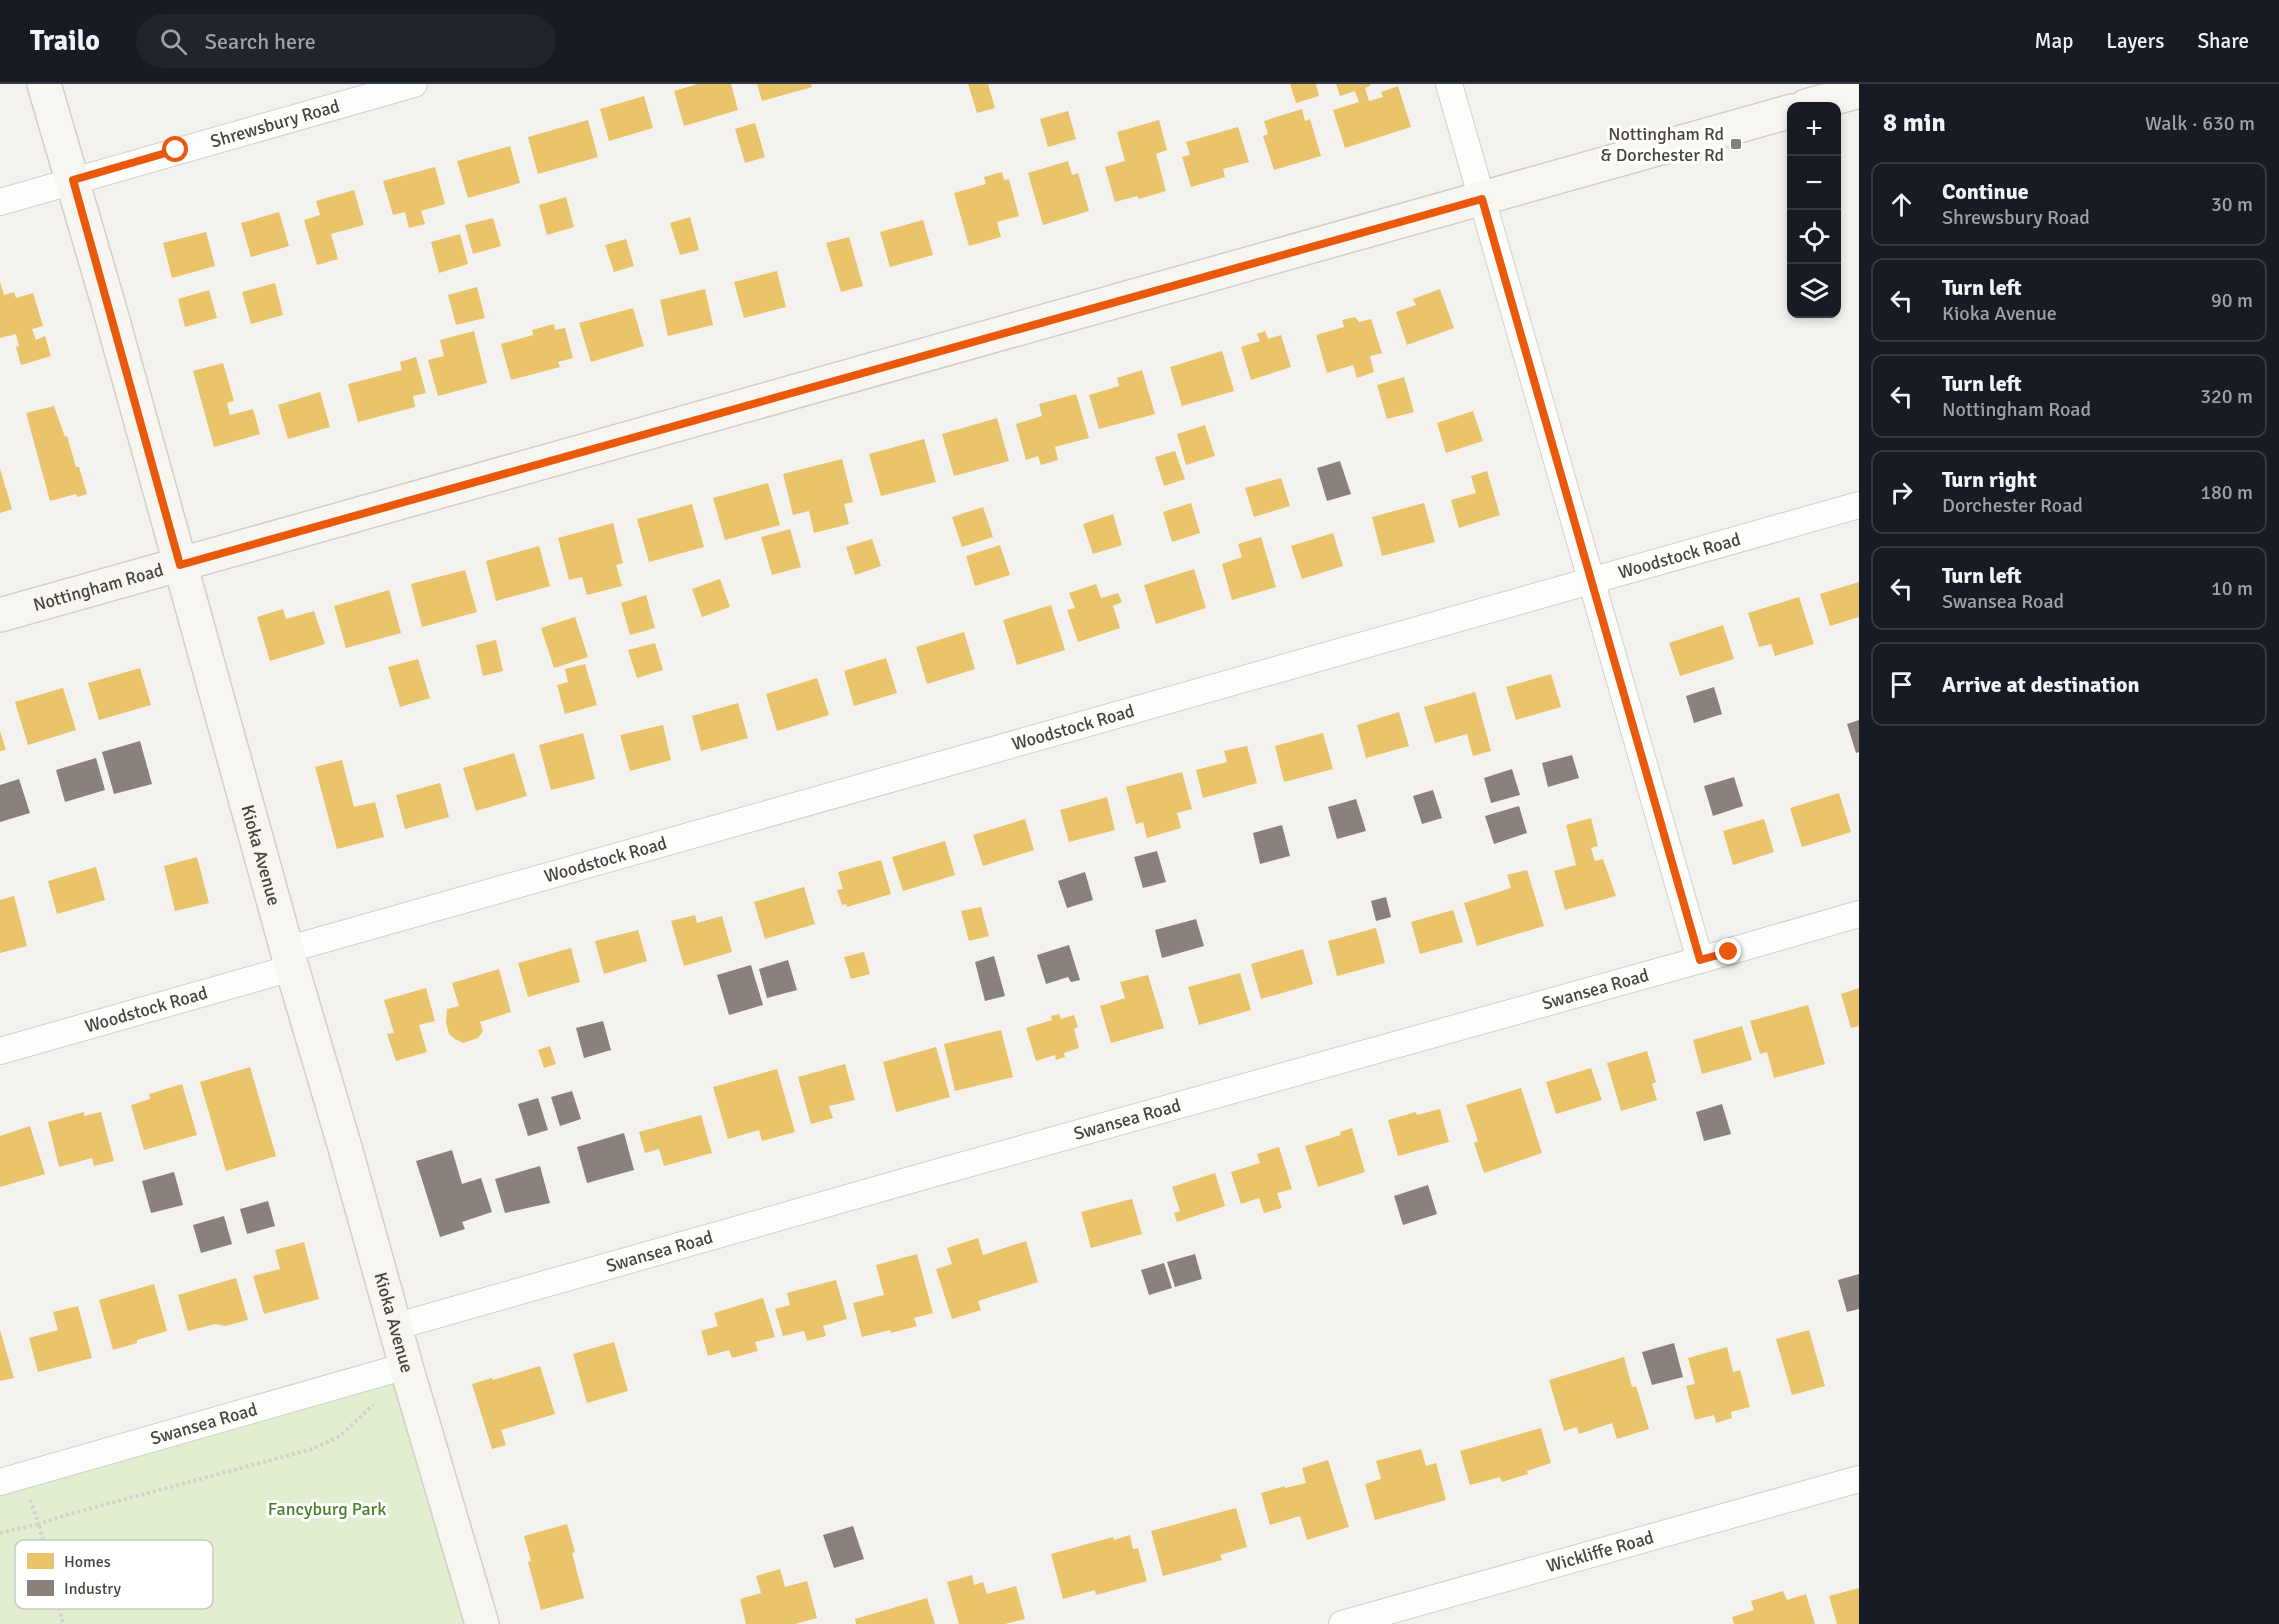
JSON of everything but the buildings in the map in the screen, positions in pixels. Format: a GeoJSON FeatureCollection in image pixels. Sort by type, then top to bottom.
{"type":"FeatureCollection","features":[{"type":"Feature","properties":{"kind":"street","name":"Kioka Avenue"},"geometry":{"type":"LineString","coordinates":[[44,84],[73,180],[289,959],[482,1624]]}},
{"type":"Feature","properties":{"kind":"street","name":"Shrewsbury Road"},"geometry":{"type":"LineString","coordinates":[[0,202],[414,84]]}},
{"type":"Feature","properties":{"kind":"street"},"geometry":{"type":"LineString","coordinates":[[1449,84],[1700,960]]}},
{"type":"Feature","properties":{"kind":"street"},"geometry":{"type":"LineString","coordinates":[[1821,102],[1859,92]]}},
{"type":"Feature","properties":{"kind":"street","name":"Nottingham Road"},"geometry":{"type":"LineString","coordinates":[[0,615],[1787,112]]}},
{"type":"Feature","properties":{"kind":"street","name":"Woodstock Road"},"geometry":{"type":"LineString","coordinates":[[0,1051],[289,959],[1859,505]]}},
{"type":"Feature","properties":{"kind":"street","name":"Swansea Road"},"geometry":{"type":"LineString","coordinates":[[394,1327],[1859,914]]}},
{"type":"Feature","properties":{"kind":"street","name":"Swansea Road"},"geometry":{"type":"LineString","coordinates":[[0,1482],[406,1366]]}},
{"type":"Feature","properties":{"kind":"street","name":"Wickliffe Road"},"geometry":{"type":"LineString","coordinates":[[1342,1624],[1859,1479]]}},
{"type":"Feature","properties":{"kind":"path"},"geometry":{"type":"LineString","coordinates":[[0,1533],[312,1449],[340,1436],[376,1402]]}},
{"type":"Feature","properties":{"kind":"path"},"geometry":{"type":"LineString","coordinates":[[27,1494],[43,1540]]}},
{"type":"Feature","properties":{"kind":"path"},"geometry":{"type":"LineString","coordinates":[[59,1609],[63,1624]]}},
{"type":"Feature","properties":{"kind":"green space","name":"Fancyburg Park"},"geometry":{"type":"Polygon","coordinates":[[[406,1366],[482,1624],[0,1624],[0,1482],[406,1366]]]}},
{"type":"Feature","properties":{"kind":"place","name":"Nottingham Rd & Dorchester Rd"},"geometry":{"type":"Point","coordinates":[1736,144]}},
{"type":"Feature","properties":{"kind":"route"},"geometry":{"type":"LineString","coordinates":[[176,150],[73,180],[180,565],[1482,199],[1700,960],[1729,952]]}}]}
